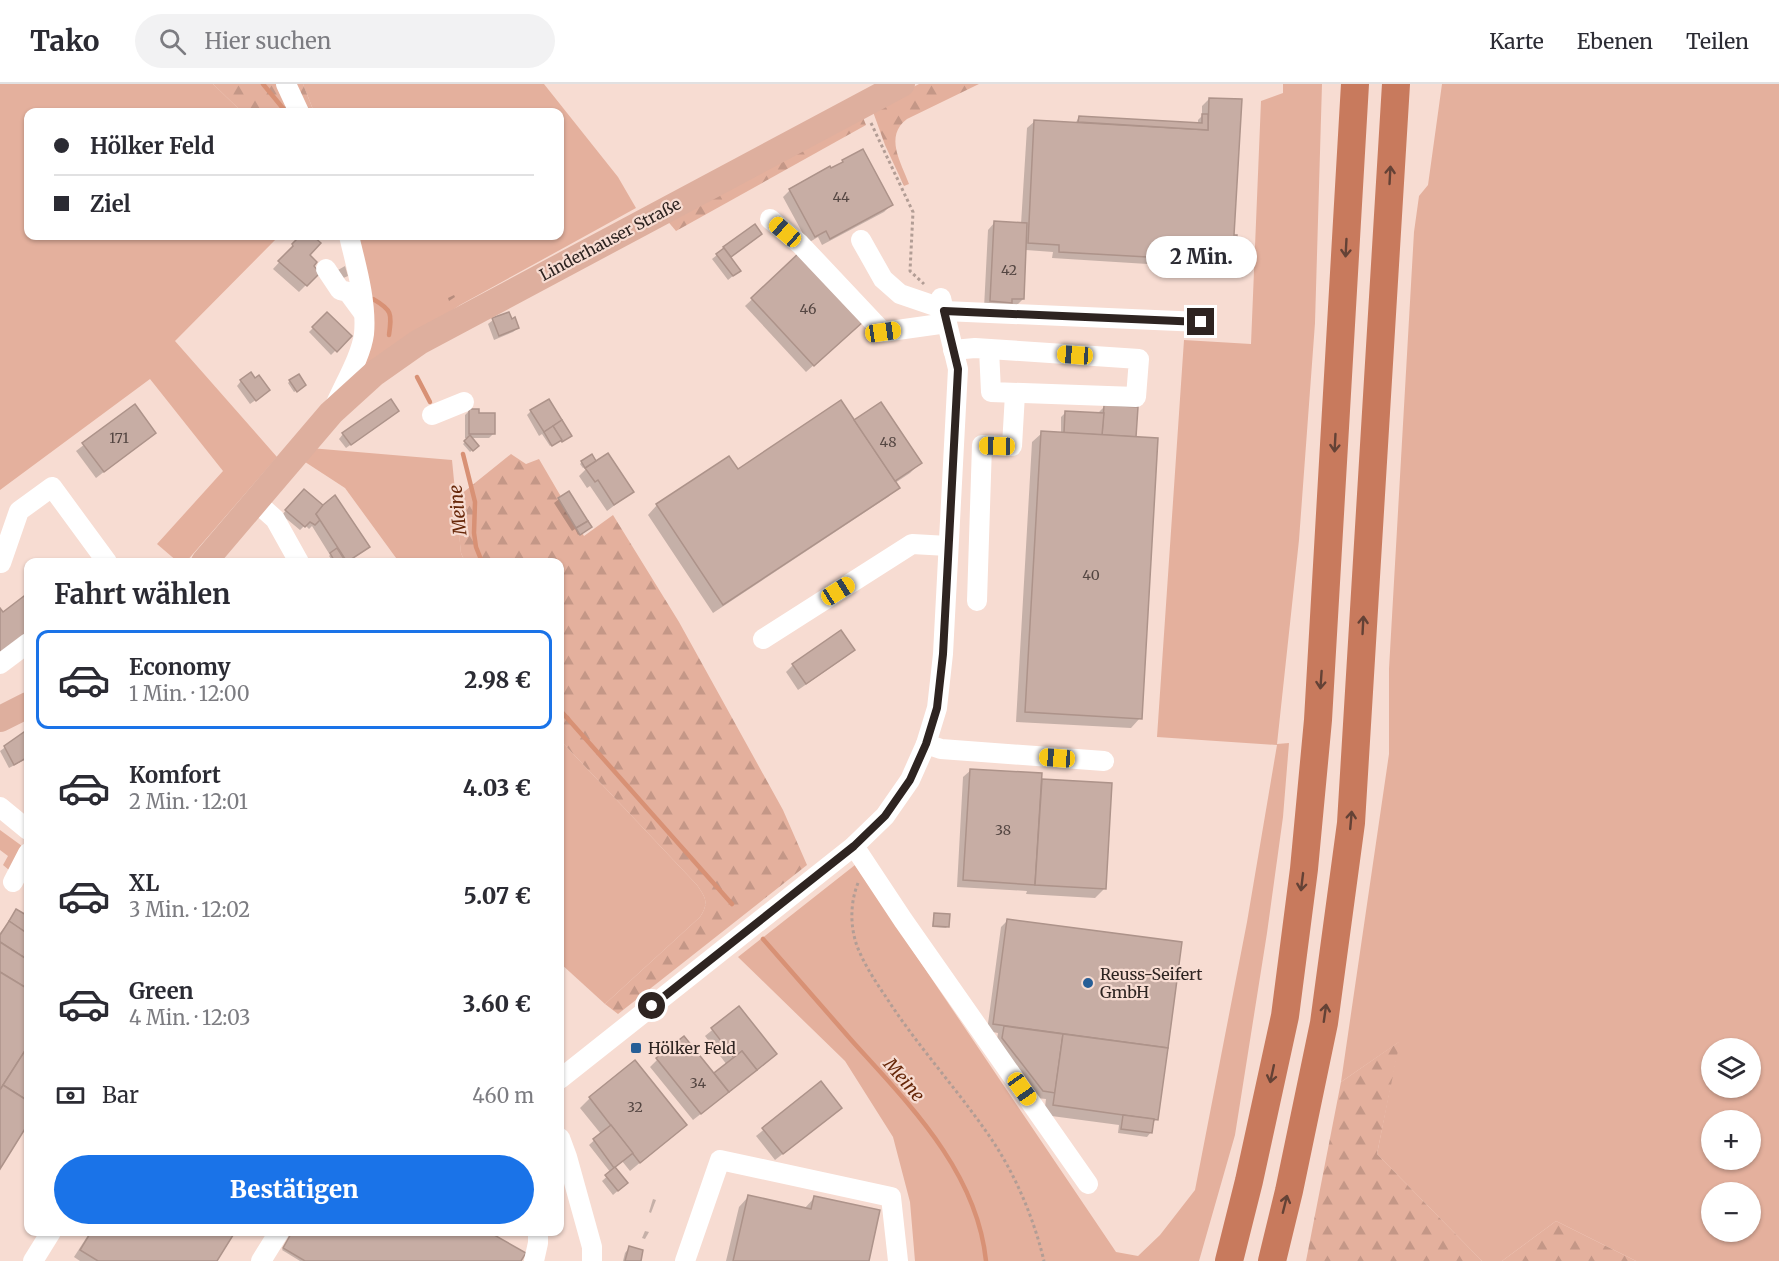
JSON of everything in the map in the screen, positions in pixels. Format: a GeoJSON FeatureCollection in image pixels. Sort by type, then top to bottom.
{"type":"FeatureCollection","features":[{"type":"Feature","properties":{"kind":"highway"},"geometry":{"type":"LineString","coordinates":[[1229,1261],[1285,1016],[1305,858],[1322,666],[1355,84]]}},
{"type":"Feature","properties":{"kind":"highway"},"geometry":{"type":"LineString","coordinates":[[1272,1261],[1324,1023],[1351,823],[1396,84]]}},
{"type":"Feature","properties":{"kind":"main road","name":"Linderhauser Straße"},"geometry":{"type":"LineString","coordinates":[[207,558],[331,413],[375,373],[419,342],[902,84]]}},
{"type":"Feature","properties":{"kind":"main road"},"geometry":{"type":"LineString","coordinates":[[0,719],[24,707]]}},
{"type":"Feature","properties":{"kind":"street"},"geometry":{"type":"LineString","coordinates":[[286,84],[297,108]]}},
{"type":"Feature","properties":{"kind":"street"},"geometry":{"type":"LineString","coordinates":[[770,219],[800,244],[883,332],[944,310]]}},
{"type":"Feature","properties":{"kind":"street","name":"Linderhauser Straße"},"geometry":{"type":"LineString","coordinates":[[331,413],[364,334],[364,313],[350,240]]}},
{"type":"Feature","properties":{"kind":"street"},"geometry":{"type":"LineString","coordinates":[[861,240],[883,279],[900,294],[944,310],[1201,322]]}},
{"type":"Feature","properties":{"kind":"street"},"geometry":{"type":"LineString","coordinates":[[326,269],[340,290],[347,286],[364,313]]}},
{"type":"Feature","properties":{"kind":"street"},"geometry":{"type":"LineString","coordinates":[[564,1076],[854,846],[885,816],[910,780],[926,744],[937,708],[943,654],[958,369],[944,310]]}},
{"type":"Feature","properties":{"kind":"street"},"geometry":{"type":"LineString","coordinates":[[953,350],[975,348],[1139,358],[1137,397],[991,393],[990,349]]}},
{"type":"Feature","properties":{"kind":"street"},"geometry":{"type":"LineString","coordinates":[[977,601],[982,445],[1012,446],[1015,394]]}},
{"type":"Feature","properties":{"kind":"street"},"geometry":{"type":"LineString","coordinates":[[432,415],[464,402]]}},
{"type":"Feature","properties":{"kind":"street"},"geometry":{"type":"LineString","coordinates":[[1,563],[20,511],[52,488],[104,558]]}},
{"type":"Feature","properties":{"kind":"street"},"geometry":{"type":"LineString","coordinates":[[256,502],[274,519],[297,558]]}},
{"type":"Feature","properties":{"kind":"street"},"geometry":{"type":"LineString","coordinates":[[764,639],[912,544],[948,546]]}},
{"type":"Feature","properties":{"kind":"street"},"geometry":{"type":"LineString","coordinates":[[0,664],[24,646]]}},
{"type":"Feature","properties":{"kind":"street"},"geometry":{"type":"LineString","coordinates":[[926,744],[941,749],[1104,761]]}},
{"type":"Feature","properties":{"kind":"street"},"geometry":{"type":"LineString","coordinates":[[0,807],[24,827]]}},
{"type":"Feature","properties":{"kind":"street"},"geometry":{"type":"LineString","coordinates":[[854,846],[1088,1184]]}},
{"type":"Feature","properties":{"kind":"street"},"geometry":{"type":"LineString","coordinates":[[14,882],[24,861]]}},
{"type":"Feature","properties":{"kind":"street"},"geometry":{"type":"LineString","coordinates":[[564,1148],[592,1247],[592,1261]]}},
{"type":"Feature","properties":{"kind":"street"},"geometry":{"type":"LineString","coordinates":[[685,1261],[720,1160],[891,1197],[898,1261]]}},
{"type":"Feature","properties":{"kind":"street"},"geometry":{"type":"LineString","coordinates":[[33,1261],[49,1236]]}},
{"type":"Feature","properties":{"kind":"street"},"geometry":{"type":"LineString","coordinates":[[261,1261],[277,1236]]}},
{"type":"Feature","properties":{"kind":"street"},"geometry":{"type":"LineString","coordinates":[[534,1261],[538,1236]]}},
{"type":"Feature","properties":{"kind":"path"},"geometry":{"type":"LineString","coordinates":[[863,105],[913,212],[910,272],[944,310]]}},
{"type":"Feature","properties":{"kind":"path"},"geometry":{"type":"LineString","coordinates":[[866,864],[852,897],[852,923],[857,945],[870,972],[904,1026],[992,1140],[1012,1175],[1026,1207],[1044,1261]]}},
{"type":"Feature","properties":{"kind":"green space"},"geometry":{"type":"Polygon","coordinates":[[[0,84],[213,84],[238,108],[24,108],[24,240],[275,240],[175,341],[277,457],[189,558],[173,558],[157,544],[223,471],[150,379],[0,490],[0,84]]]}},
{"type":"Feature","properties":{"kind":"green space"},"geometry":{"type":"Polygon","coordinates":[[[213,84],[303,84],[312,108],[238,108],[213,84]]]}},
{"type":"Feature","properties":{"kind":"green space"},"geometry":{"type":"Polygon","coordinates":[[[303,84],[544,84],[563,108],[312,108],[303,84]]]}},
{"type":"Feature","properties":{"kind":"green space"},"geometry":{"type":"Polygon","coordinates":[[[919,84],[979,84],[907,119],[900,126],[895,141],[896,150],[909,184],[904,186],[885,145],[872,109],[919,84]]]}},
{"type":"Feature","properties":{"kind":"green space"},"geometry":{"type":"Polygon","coordinates":[[[1283,84],[1322,84],[1315,323],[1299,540],[1277,744],[1289,743],[1283,817],[1235,1135],[1199,1261],[915,1261],[910,1202],[893,1137],[845,1061],[738,957],[855,865],[1116,1252],[1138,1256],[1160,1235],[1195,1190],[1247,922],[1277,745],[1157,737],[1184,340],[1251,344],[1261,101],[1283,93],[1283,84]]]}},
{"type":"Feature","properties":{"kind":"green space"},"geometry":{"type":"Polygon","coordinates":[[[1442,84],[1779,84],[1779,1261],[1636,1261],[1556,1221],[1502,1261],[1482,1261],[1377,1154],[1399,1042],[1341,1082],[1389,754],[1389,669],[1414,232],[1419,196],[1428,185],[1442,84]]]}},
{"type":"Feature","properties":{"kind":"green space"},"geometry":{"type":"Polygon","coordinates":[[[564,109],[618,177],[636,208],[460,305],[411,338],[346,389],[363,359],[357,240],[564,240],[564,109]]]}},
{"type":"Feature","properties":{"kind":"green space"},"geometry":{"type":"Polygon","coordinates":[[[862,115],[866,125],[676,231],[665,218],[862,115]]]}},
{"type":"Feature","properties":{"kind":"green space"},"geometry":{"type":"Polygon","coordinates":[[[310,448],[452,460],[463,558],[396,558],[345,488],[299,458],[310,448]]]}},
{"type":"Feature","properties":{"kind":"green space"},"geometry":{"type":"Polygon","coordinates":[[[511,454],[526,464],[539,459],[584,536],[613,515],[679,622],[783,810],[807,865],[618,1014],[605,1004],[700,917],[705,908],[703,894],[564,744],[564,558],[463,558],[455,499],[511,454]]]}},
{"type":"Feature","properties":{"kind":"green space"},"geometry":{"type":"Polygon","coordinates":[[[564,744],[697,885],[705,901],[705,908],[700,917],[605,1004],[564,967],[564,744]]]}},
{"type":"Feature","properties":{"kind":"green space"},"geometry":{"type":"Polygon","coordinates":[[[0,830],[22,846],[9,870],[3,865],[8,856],[0,850],[0,830]]]}},
{"type":"Feature","properties":{"kind":"green space"},"geometry":{"type":"Polygon","coordinates":[[[1400,1041],[1377,1154],[1482,1261],[1306,1261],[1341,1082],[1400,1041]]]}},
{"type":"Feature","properties":{"kind":"green space"},"geometry":{"type":"Polygon","coordinates":[[[1556,1221],[1636,1261],[1502,1261],[1556,1221]]]}},
{"type":"Feature","properties":{"kind":"building"},"geometry":{"type":"Polygon","coordinates":[[[1209,98],[1242,99],[1234,235],[1237,235],[1236,262],[1059,252],[1059,245],[1028,243],[1034,120],[1208,130],[1209,98]]]}},
{"type":"Feature","properties":{"kind":"building"},"geometry":{"type":"Polygon","coordinates":[[[1202,114],[1208,114],[1208,130],[1078,122],[1079,116],[1202,123],[1202,114]]]}},
{"type":"Feature","properties":{"kind":"building"},"geometry":{"type":"Polygon","coordinates":[[[863,149],[893,205],[830,239],[826,231],[815,237],[789,189],[830,166],[831,168],[843,162],[842,160],[863,149]]]}},
{"type":"Feature","properties":{"kind":"building"},"geometry":{"type":"Polygon","coordinates":[[[994,221],[1027,223],[1024,299],[1012,299],[1012,303],[990,301],[994,221]]]}},
{"type":"Feature","properties":{"kind":"building"},"geometry":{"type":"Polygon","coordinates":[[[755,224],[762,234],[731,257],[723,247],[755,224]]]}},
{"type":"Feature","properties":{"kind":"building"},"geometry":{"type":"Polygon","coordinates":[[[296,240],[318,240],[321,243],[310,255],[317,262],[314,266],[320,273],[307,286],[278,261],[293,246],[296,240]]]}},
{"type":"Feature","properties":{"kind":"building"},"geometry":{"type":"Polygon","coordinates":[[[724,248],[741,271],[733,276],[716,254],[724,248]]]}},
{"type":"Feature","properties":{"kind":"building"},"geometry":{"type":"Polygon","coordinates":[[[800,252],[864,321],[814,366],[751,298],[800,252]]]}},
{"type":"Feature","properties":{"kind":"building"},"geometry":{"type":"Polygon","coordinates":[[[327,312],[352,336],[337,352],[312,327],[327,312]]]}},
{"type":"Feature","properties":{"kind":"building"},"geometry":{"type":"Polygon","coordinates":[[[509,312],[512,319],[515,317],[519,328],[499,336],[492,318],[509,312]]]}},
{"type":"Feature","properties":{"kind":"building"},"geometry":{"type":"Polygon","coordinates":[[[251,372],[255,378],[259,375],[270,390],[256,401],[240,380],[251,372]]]}},
{"type":"Feature","properties":{"kind":"building"},"geometry":{"type":"Polygon","coordinates":[[[299,374],[306,385],[297,392],[289,380],[299,374]]]}},
{"type":"Feature","properties":{"kind":"building"},"geometry":{"type":"Polygon","coordinates":[[[391,399],[399,411],[351,445],[342,433],[391,399]]]}},
{"type":"Feature","properties":{"kind":"building"},"geometry":{"type":"Polygon","coordinates":[[[549,399],[562,420],[544,432],[530,410],[549,399]]]}},
{"type":"Feature","properties":{"kind":"building"},"geometry":{"type":"Polygon","coordinates":[[[841,400],[900,488],[723,605],[656,504],[729,456],[738,469],[841,400]]]}},
{"type":"Feature","properties":{"kind":"building"},"geometry":{"type":"Polygon","coordinates":[[[881,402],[922,463],[895,481],[854,420],[881,402]]]}},
{"type":"Feature","properties":{"kind":"building"},"geometry":{"type":"Polygon","coordinates":[[[135,404],[156,433],[104,472],[82,443],[135,404]]]}},
{"type":"Feature","properties":{"kind":"building"},"geometry":{"type":"Polygon","coordinates":[[[1104,405],[1138,407],[1136,437],[1102,435],[1104,405]]]}},
{"type":"Feature","properties":{"kind":"building"},"geometry":{"type":"Polygon","coordinates":[[[469,409],[479,409],[479,413],[495,413],[495,434],[469,434],[469,409]]]}},
{"type":"Feature","properties":{"kind":"building"},"geometry":{"type":"Polygon","coordinates":[[[1065,411],[1104,413],[1102,435],[1064,433],[1065,411]]]}},
{"type":"Feature","properties":{"kind":"building"},"geometry":{"type":"Polygon","coordinates":[[[562,420],[572,436],[562,442],[553,426],[562,420]]]}},
{"type":"Feature","properties":{"kind":"building"},"geometry":{"type":"Polygon","coordinates":[[[553,426],[562,440],[552,446],[544,432],[553,426]]]}},
{"type":"Feature","properties":{"kind":"building"},"geometry":{"type":"Polygon","coordinates":[[[1041,431],[1158,438],[1142,719],[1025,712],[1041,431]]]}},
{"type":"Feature","properties":{"kind":"building"},"geometry":{"type":"Polygon","coordinates":[[[470,435],[479,446],[473,451],[464,441],[470,435]]]}},
{"type":"Feature","properties":{"kind":"building"},"geometry":{"type":"Polygon","coordinates":[[[608,453],[634,492],[614,505],[598,480],[595,482],[585,468],[608,453]]]}},
{"type":"Feature","properties":{"kind":"building"},"geometry":{"type":"Polygon","coordinates":[[[592,454],[596,461],[585,468],[581,461],[592,454]]]}},
{"type":"Feature","properties":{"kind":"building"},"geometry":{"type":"Polygon","coordinates":[[[304,489],[324,506],[316,514],[320,520],[315,525],[310,522],[305,527],[285,510],[304,489]]]}},
{"type":"Feature","properties":{"kind":"building"},"geometry":{"type":"Polygon","coordinates":[[[569,491],[588,521],[576,528],[558,498],[569,491]]]}},
{"type":"Feature","properties":{"kind":"building"},"geometry":{"type":"Polygon","coordinates":[[[335,495],[370,547],[353,558],[344,558],[316,514],[335,495]]]}},
{"type":"Feature","properties":{"kind":"building"},"geometry":{"type":"Polygon","coordinates":[[[588,521],[592,527],[580,535],[576,528],[588,521]]]}},
{"type":"Feature","properties":{"kind":"building"},"geometry":{"type":"Polygon","coordinates":[[[337,548],[343,558],[333,558],[330,553],[337,548]]]}},
{"type":"Feature","properties":{"kind":"building"},"geometry":{"type":"Polygon","coordinates":[[[24,596],[24,638],[0,656],[0,608],[3,612],[24,596]]]}},
{"type":"Feature","properties":{"kind":"building"},"geometry":{"type":"Polygon","coordinates":[[[841,630],[855,650],[806,684],[792,664],[841,630]]]}},
{"type":"Feature","properties":{"kind":"building"},"geometry":{"type":"Polygon","coordinates":[[[24,732],[24,759],[14,765],[4,746],[24,732]]]}},
{"type":"Feature","properties":{"kind":"building"},"geometry":{"type":"Polygon","coordinates":[[[970,769],[1042,773],[1035,885],[963,880],[970,769]]]}},
{"type":"Feature","properties":{"kind":"building"},"geometry":{"type":"Polygon","coordinates":[[[1042,779],[1112,783],[1106,889],[1035,885],[1042,779]]]}},
{"type":"Feature","properties":{"kind":"building"},"geometry":{"type":"Polygon","coordinates":[[[16,909],[24,914],[24,931],[9,921],[16,909]]]}},
{"type":"Feature","properties":{"kind":"building"},"geometry":{"type":"Polygon","coordinates":[[[934,913],[950,914],[949,927],[933,926],[934,913]]]}},
{"type":"Feature","properties":{"kind":"building","name":"Reuss-Seifert GmbH"},"geometry":{"type":"Polygon","coordinates":[[[1007,919],[1182,942],[1168,1048],[993,1024],[1007,919]]]}},
{"type":"Feature","properties":{"kind":"building"},"geometry":{"type":"Polygon","coordinates":[[[9,921],[24,931],[24,957],[0,942],[0,935],[9,921]]]}},
{"type":"Feature","properties":{"kind":"building"},"geometry":{"type":"Polygon","coordinates":[[[0,942],[24,957],[24,987],[0,972],[0,942]]]}},
{"type":"Feature","properties":{"kind":"building"},"geometry":{"type":"Polygon","coordinates":[[[0,972],[24,987],[24,1052],[0,1090],[0,972]]]}},
{"type":"Feature","properties":{"kind":"building"},"geometry":{"type":"Polygon","coordinates":[[[739,1006],[777,1054],[757,1070],[742,1051],[734,1058],[711,1028],[739,1006]]]}},
{"type":"Feature","properties":{"kind":"building"},"geometry":{"type":"Polygon","coordinates":[[[1004,1026],[1063,1034],[1055,1093],[1043,1091],[1002,1038],[1004,1026]]]}},
{"type":"Feature","properties":{"kind":"building"},"geometry":{"type":"Polygon","coordinates":[[[1063,1034],[1168,1048],[1158,1120],[1053,1105],[1063,1034]]]}},
{"type":"Feature","properties":{"kind":"building"},"geometry":{"type":"Polygon","coordinates":[[[684,1036],[729,1092],[701,1114],[656,1058],[684,1036]]]}},
{"type":"Feature","properties":{"kind":"building"},"geometry":{"type":"Polygon","coordinates":[[[742,1051],[757,1070],[729,1092],[714,1073],[742,1051]]]}},
{"type":"Feature","properties":{"kind":"building"},"geometry":{"type":"Polygon","coordinates":[[[24,1052],[24,1098],[3,1085],[24,1052]]]}},
{"type":"Feature","properties":{"kind":"building"},"geometry":{"type":"Polygon","coordinates":[[[635,1060],[687,1125],[640,1163],[589,1097],[635,1060]]]}},
{"type":"Feature","properties":{"kind":"building"},"geometry":{"type":"Polygon","coordinates":[[[821,1081],[842,1108],[783,1154],[762,1128],[821,1081]]]}},
{"type":"Feature","properties":{"kind":"building"},"geometry":{"type":"Polygon","coordinates":[[[3,1085],[24,1098],[24,1130],[0,1169],[0,1090],[3,1085]]]}},
{"type":"Feature","properties":{"kind":"building"},"geometry":{"type":"Polygon","coordinates":[[[1123,1115],[1154,1119],[1152,1133],[1121,1129],[1123,1115]]]}},
{"type":"Feature","properties":{"kind":"building"},"geometry":{"type":"Polygon","coordinates":[[[611,1125],[633,1153],[614,1168],[593,1139],[611,1125]]]}},
{"type":"Feature","properties":{"kind":"building"},"geometry":{"type":"Polygon","coordinates":[[[615,1167],[628,1183],[618,1191],[605,1175],[615,1167]]]}},
{"type":"Feature","properties":{"kind":"building"},"geometry":{"type":"Polygon","coordinates":[[[748,1195],[811,1209],[814,1196],[880,1210],[869,1261],[733,1261],[748,1195]]]}},
{"type":"Feature","properties":{"kind":"building"},"geometry":{"type":"Polygon","coordinates":[[[89,1236],[233,1236],[217,1261],[98,1261],[80,1250],[89,1236]]]}},
{"type":"Feature","properties":{"kind":"building"},"geometry":{"type":"Polygon","coordinates":[[[290,1236],[496,1236],[526,1253],[521,1261],[305,1261],[283,1248],[290,1236]]]}},
{"type":"Feature","properties":{"kind":"building"},"geometry":{"type":"Polygon","coordinates":[[[629,1246],[643,1250],[641,1261],[625,1261],[629,1246]]]}},
{"type":"Feature","properties":{"kind":"waterway","name":"Meine"},"geometry":{"type":"LineString","coordinates":[[263,84],[283,108]]}},
{"type":"Feature","properties":{"kind":"waterway","name":"Meine"},"geometry":{"type":"LineString","coordinates":[[373,299],[384,306],[389,313],[389,335]]}},
{"type":"Feature","properties":{"kind":"waterway","name":"Meine"},"geometry":{"type":"LineString","coordinates":[[417,377],[430,402]]}},
{"type":"Feature","properties":{"kind":"waterway","name":"Meine"},"geometry":{"type":"LineString","coordinates":[[463,454],[475,502],[474,533],[480,558]]}},
{"type":"Feature","properties":{"kind":"waterway","name":"Meine"},"geometry":{"type":"LineString","coordinates":[[564,715],[732,904]]}},
{"type":"Feature","properties":{"kind":"waterway","name":"Meine"},"geometry":{"type":"LineString","coordinates":[[763,939],[897,1090],[937,1142],[955,1169],[969,1198],[980,1229],[986,1261]]}},
{"type":"Feature","properties":{"kind":"place","name":"Reuss-Seifert GmbH"},"geometry":{"type":"Point","coordinates":[1088,983]}},
{"type":"Feature","properties":{"kind":"place","name":"Hölker Feld"},"geometry":{"type":"Point","coordinates":[636,1048]}},
{"type":"Feature","properties":{"kind":"route"},"geometry":{"type":"LineString","coordinates":[[652,1006],[854,846],[885,816],[910,780],[926,744],[937,708],[943,654],[958,369],[944,311],[1201,322]]}}]}
